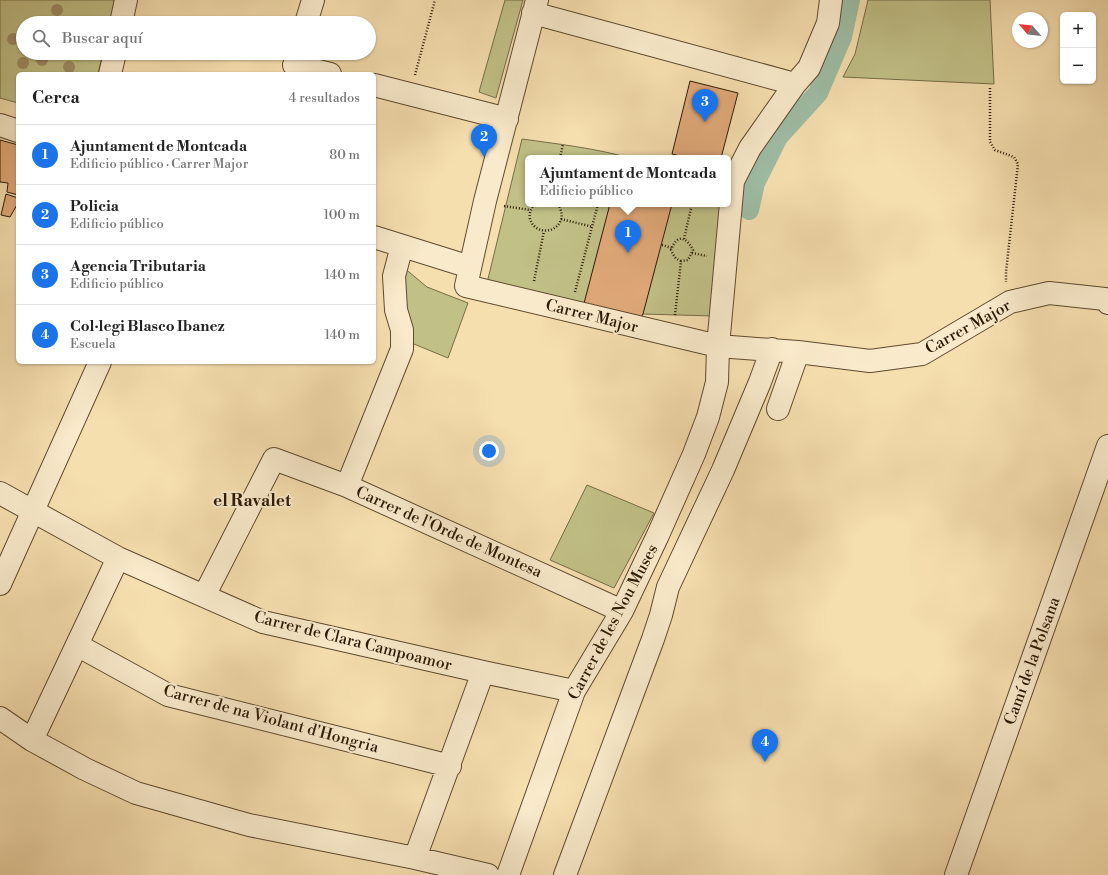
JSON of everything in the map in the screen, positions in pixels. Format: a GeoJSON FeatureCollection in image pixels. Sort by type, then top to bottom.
{"type":"FeatureCollection","features":[{"type":"Feature","properties":{"kind":"street"},"geometry":{"type":"LineString","coordinates":[[123,16],[126,0]]}},
{"type":"Feature","properties":{"kind":"street"},"geometry":{"type":"LineString","coordinates":[[308,16],[313,0]]}},
{"type":"Feature","properties":{"kind":"street"},"geometry":{"type":"LineString","coordinates":[[468,276],[485,201],[535,7],[795,84],[809,68],[828,23],[831,0]]}},
{"type":"Feature","properties":{"kind":"street"},"geometry":{"type":"LineString","coordinates":[[110,72],[113,60]]}},
{"type":"Feature","properties":{"kind":"street"},"geometry":{"type":"LineString","coordinates":[[294,64],[323,72]]}},
{"type":"Feature","properties":{"kind":"street","name":"Carrer de les Nou Muses"},"geometry":{"type":"LineString","coordinates":[[731,203],[733,181],[750,148],[795,84]]}},
{"type":"Feature","properties":{"kind":"street"},"geometry":{"type":"LineString","coordinates":[[376,86],[507,119]]}},
{"type":"Feature","properties":{"kind":"street"},"geometry":{"type":"LineString","coordinates":[[0,125],[16,129]]}},
{"type":"Feature","properties":{"kind":"street","name":"Carrer de les Nou Muses"},"geometry":{"type":"LineString","coordinates":[[508,875],[574,691],[622,611],[667,515],[694,454],[708,417],[717,382],[718,346],[731,207]]}},
{"type":"Feature","properties":{"kind":"street","name":"Carrer Major"},"geometry":{"type":"LineString","coordinates":[[376,238],[402,246],[468,276],[718,346],[798,352],[870,361],[922,354],[1010,302],[1049,293],[1107,300]]}},
{"type":"Feature","properties":{"kind":"street"},"geometry":{"type":"LineString","coordinates":[[347,486],[402,349],[402,330],[396,310],[394,276],[402,246]]}},
{"type":"Feature","properties":{"kind":"street"},"geometry":{"type":"LineString","coordinates":[[565,875],[653,638],[668,587],[723,470],[760,382],[765,349]]}},
{"type":"Feature","properties":{"kind":"street"},"geometry":{"type":"LineString","coordinates":[[778,409],[798,352]]}},
{"type":"Feature","properties":{"kind":"street"},"geometry":{"type":"LineString","coordinates":[[0,584],[99,364]]}},
{"type":"Feature","properties":{"kind":"street","name":"Camí de la Polsana"},"geometry":{"type":"LineString","coordinates":[[956,875],[1108,446]]}},
{"type":"Feature","properties":{"kind":"street","name":"Carrer de l'Orde de Montesa"},"geometry":{"type":"LineString","coordinates":[[204,596],[274,459],[347,486],[622,611]]}},
{"type":"Feature","properties":{"kind":"street","name":"Carrer de Clara Campoamor"},"geometry":{"type":"LineString","coordinates":[[0,493],[34,510],[118,558],[263,622],[574,691]]}},
{"type":"Feature","properties":{"kind":"street"},"geometry":{"type":"LineString","coordinates":[[32,740],[118,558]]}},
{"type":"Feature","properties":{"kind":"street","name":"Carrer de na Violant d'Hongria"},"geometry":{"type":"LineString","coordinates":[[77,645],[168,695],[450,766]]}},
{"type":"Feature","properties":{"kind":"street"},"geometry":{"type":"LineString","coordinates":[[415,858],[450,766],[483,672]]}},
{"type":"Feature","properties":{"kind":"street"},"geometry":{"type":"LineString","coordinates":[[0,718],[32,740],[136,793],[249,825],[415,858],[488,875]]}},
{"type":"Feature","properties":{"kind":"path"},"geometry":{"type":"LineString","coordinates":[[409,94],[435,0]]}},
{"type":"Feature","properties":{"kind":"path"},"geometry":{"type":"LineString","coordinates":[[990,88],[990,142],[996,150],[1014,156],[1018,164],[1006,272],[1006,288],[1010,302]]}},
{"type":"Feature","properties":{"kind":"path"},"geometry":{"type":"LineString","coordinates":[[561,155],[563,144]]}},
{"type":"Feature","properties":{"kind":"path"},"geometry":{"type":"LineString","coordinates":[[532,207],[530,210],[531,222],[539,229],[544,231],[555,228],[559,224],[562,214],[559,207]]}},
{"type":"Feature","properties":{"kind":"path"},"geometry":{"type":"LineString","coordinates":[[574,296],[597,207]]}},
{"type":"Feature","properties":{"kind":"path"},"geometry":{"type":"LineString","coordinates":[[684,239],[691,207]]}},
{"type":"Feature","properties":{"kind":"path"},"geometry":{"type":"LineString","coordinates":[[561,219],[593,227]]}},
{"type":"Feature","properties":{"kind":"path"},"geometry":{"type":"LineString","coordinates":[[534,283],[544,231]]}},
{"type":"Feature","properties":{"kind":"path"},"geometry":{"type":"LineString","coordinates":[[684,239],[690,244],[693,250],[688,260],[682,261],[674,256],[671,250],[675,241],[684,239]]}},
{"type":"Feature","properties":{"kind":"path"},"geometry":{"type":"LineString","coordinates":[[662,245],[672,248]]}},
{"type":"Feature","properties":{"kind":"path"},"geometry":{"type":"LineString","coordinates":[[675,315],[682,261]]}},
{"type":"Feature","properties":{"kind":"shaded area"},"geometry":{"type":"Polygon","coordinates":[[[0,0],[117,0],[113,16],[16,16],[16,60],[101,60],[98,72],[16,72],[16,102],[0,98],[0,0]]]}},
{"type":"Feature","properties":{"kind":"shaded area"},"geometry":{"type":"Polygon","coordinates":[[[505,0],[523,0],[496,98],[479,92],[505,0]]]}},
{"type":"Feature","properties":{"kind":"shaded area"},"geometry":{"type":"Polygon","coordinates":[[[868,0],[990,0],[994,84],[843,77],[855,54],[868,0]]]}},
{"type":"Feature","properties":{"kind":"shaded area"},"geometry":{"type":"Polygon","coordinates":[[[522,139],[590,149],[616,155],[525,155],[525,207],[721,207],[714,316],[643,314],[639,320],[487,283],[522,139]]]}},
{"type":"Feature","properties":{"kind":"shaded area"},"geometry":{"type":"Polygon","coordinates":[[[403,267],[427,287],[468,303],[448,358],[409,342],[403,267]]]}},
{"type":"Feature","properties":{"kind":"shaded area"},"geometry":{"type":"Polygon","coordinates":[[[587,485],[654,513],[614,588],[550,560],[587,485]]]}},
{"type":"Feature","properties":{"kind":"building"},"geometry":{"type":"Polygon","coordinates":[[[690,81],[738,93],[722,155],[672,154],[690,81]]]}},
{"type":"Feature","properties":{"kind":"building"},"geometry":{"type":"Polygon","coordinates":[[[0,140],[16,144],[16,194],[7,192],[8,183],[0,182],[0,140]]]}},
{"type":"Feature","properties":{"kind":"building"},"geometry":{"type":"Polygon","coordinates":[[[6,194],[16,197],[16,206],[10,217],[1,215],[6,194]]]}},
{"type":"Feature","properties":{"kind":"building"},"geometry":{"type":"Polygon","coordinates":[[[609,207],[671,207],[643,314],[639,320],[582,311],[609,207]]]}},
{"type":"Feature","properties":{"kind":"waterway"},"geometry":{"type":"LineString","coordinates":[[749,210],[755,183],[778,137],[818,93],[842,37],[850,0]]}},
{"type":"Feature","properties":{"kind":"place","name":"Agencia Tributaria"},"geometry":{"type":"Point","coordinates":[705,122]}},
{"type":"Feature","properties":{"kind":"place","name":"Policia"},"geometry":{"type":"Point","coordinates":[484,157]}},
{"type":"Feature","properties":{"kind":"place","name":"Ajuntament de Montcada"},"geometry":{"type":"Point","coordinates":[628,253]}},
{"type":"Feature","properties":{"kind":"place","name":"Col·legi Blasco Ibanez"},"geometry":{"type":"Point","coordinates":[765,762]}},
{"type":"Feature","properties":{"kind":"district","name":"el Ravalet"},"geometry":{"type":"Point","coordinates":[252,501]}}]}
